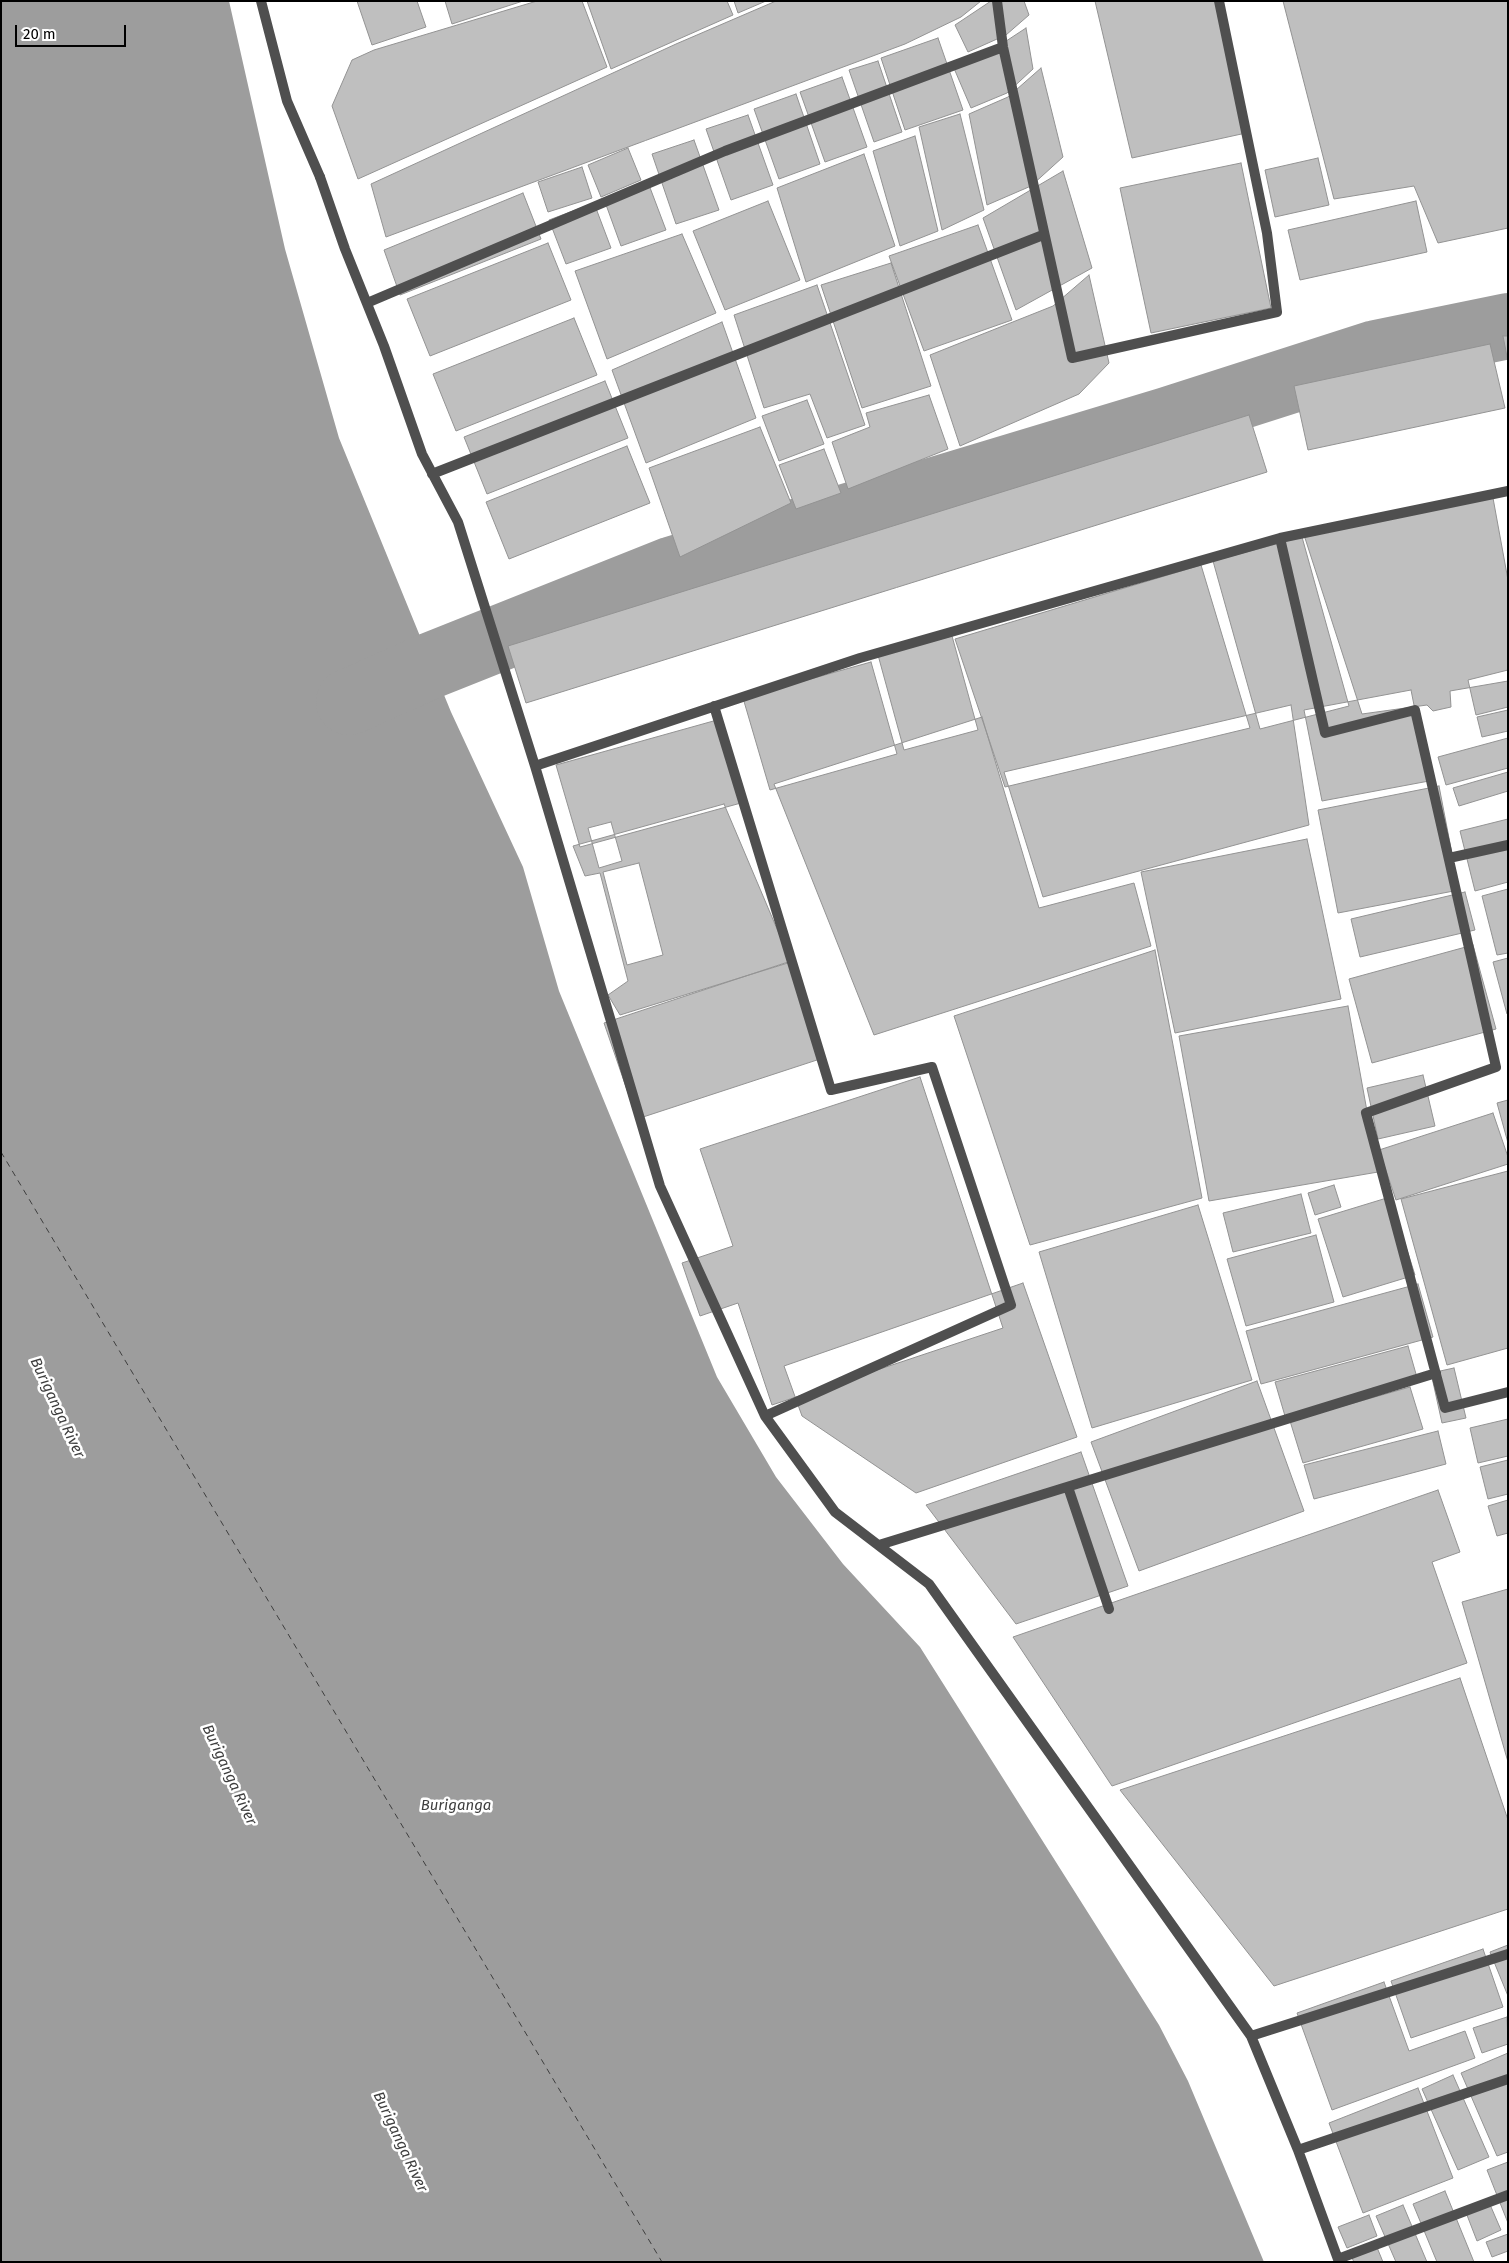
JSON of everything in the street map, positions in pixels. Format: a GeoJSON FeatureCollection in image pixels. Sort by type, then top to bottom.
{"type":"FeatureCollection","features":[{"type":"Feature","properties":{"kind":"street"},"geometry":{"type":"LineString","coordinates":[[260,1],[286,101],[320,177],[366,303],[384,346],[422,454],[458,522],[535,766],[660,1186],[765,1416],[835,1512],[929,1584],[1251,2036],[1298,2150],[1338,2260],[1508,2195]]}},
{"type":"Feature","properties":{"kind":"street"},"geometry":{"type":"LineString","coordinates":[[997,1],[1003,47],[1043,235],[1072,358],[1276,312],[1267,233],[1219,1]]}},
{"type":"Feature","properties":{"kind":"street"},"geometry":{"type":"LineString","coordinates":[[366,303],[725,151],[1003,47]]}},
{"type":"Feature","properties":{"kind":"street"},"geometry":{"type":"LineString","coordinates":[[432,474],[1043,235]]}},
{"type":"Feature","properties":{"kind":"street"},"geometry":{"type":"LineString","coordinates":[[535,766],[860,658],[1280,538],[1508,491]]}},
{"type":"Feature","properties":{"kind":"street"},"geometry":{"type":"LineString","coordinates":[[1280,538],[1325,733],[1415,710],[1496,1067],[1366,1113],[1445,1408],[1508,1392]]}},
{"type":"Feature","properties":{"kind":"street"},"geometry":{"type":"LineString","coordinates":[[714,706],[831,1090],[932,1067],[1011,1305],[765,1416]]}},
{"type":"Feature","properties":{"kind":"street"},"geometry":{"type":"LineString","coordinates":[[1449,858],[1508,845]]}},
{"type":"Feature","properties":{"kind":"street"},"geometry":{"type":"LineString","coordinates":[[879,1545],[1436,1373]]}},
{"type":"Feature","properties":{"kind":"street"},"geometry":{"type":"LineString","coordinates":[[1068,1487],[1109,1609]]}},
{"type":"Feature","properties":{"kind":"street"},"geometry":{"type":"LineString","coordinates":[[1251,2036],[1508,1954]]}},
{"type":"Feature","properties":{"kind":"street"},"geometry":{"type":"LineString","coordinates":[[1298,2150],[1508,2079]]}},
{"type":"Feature","properties":{"kind":"water","name":"Buriganga"},"geometry":{"type":"Polygon","coordinates":[[[1,1],[229,1],[285,249],[339,438],[451,712],[523,867],[559,991],[717,1377],[776,1477],[843,1564],[920,1647],[1159,2025],[1188,2081],[1264,2262],[1,2262],[1,1]]]}},
{"type":"Feature","properties":{"kind":"building"},"geometry":{"type":"Polygon","coordinates":[[[357,1],[417,1],[426,27],[372,45],[357,1]]]}},
{"type":"Feature","properties":{"kind":"building"},"geometry":{"type":"Polygon","coordinates":[[[445,1],[523,1],[452,24],[445,1]]]}},
{"type":"Feature","properties":{"kind":"building"},"geometry":{"type":"Polygon","coordinates":[[[537,1],[582,1],[607,67],[358,179],[332,106],[352,60],[374,50],[537,1]]]}},
{"type":"Feature","properties":{"kind":"building"},"geometry":{"type":"Polygon","coordinates":[[[587,1],[727,1],[733,15],[611,69],[587,1]]]}},
{"type":"Feature","properties":{"kind":"building"},"geometry":{"type":"Polygon","coordinates":[[[734,1],[766,1],[738,13],[734,1]]]}},
{"type":"Feature","properties":{"kind":"building"},"geometry":{"type":"Polygon","coordinates":[[[776,1],[981,1],[961,17],[905,44],[386,237],[371,184],[676,44],[776,1]]]}},
{"type":"Feature","properties":{"kind":"building"},"geometry":{"type":"Polygon","coordinates":[[[991,1],[1024,1],[1029,15],[1006,35],[968,52],[955,25],[991,1]]]}},
{"type":"Feature","properties":{"kind":"building"},"geometry":{"type":"Polygon","coordinates":[[[1095,1],[1215,1],[1246,133],[1132,158],[1095,1]]]}},
{"type":"Feature","properties":{"kind":"building"},"geometry":{"type":"Polygon","coordinates":[[[1283,1],[1508,1],[1508,228],[1438,243],[1414,186],[1334,199],[1283,1]]]}},
{"type":"Feature","properties":{"kind":"building"},"geometry":{"type":"Polygon","coordinates":[[[1026,28],[1033,69],[1007,93],[971,108],[953,66],[994,49],[1026,28]]]}},
{"type":"Feature","properties":{"kind":"building"},"geometry":{"type":"Polygon","coordinates":[[[938,38],[963,110],[905,130],[881,58],[938,38]]]}},
{"type":"Feature","properties":{"kind":"building"},"geometry":{"type":"Polygon","coordinates":[[[878,61],[902,132],[874,142],[849,70],[878,61]]]}},
{"type":"Feature","properties":{"kind":"building"},"geometry":{"type":"Polygon","coordinates":[[[1041,68],[1063,157],[1031,186],[987,205],[969,114],[1008,97],[1041,68]]]}},
{"type":"Feature","properties":{"kind":"building"},"geometry":{"type":"Polygon","coordinates":[[[842,77],[867,147],[825,162],[800,92],[842,77]]]}},
{"type":"Feature","properties":{"kind":"building"},"geometry":{"type":"Polygon","coordinates":[[[796,94],[820,164],[779,179],[754,109],[796,94]]]}},
{"type":"Feature","properties":{"kind":"building"},"geometry":{"type":"Polygon","coordinates":[[[960,114],[984,210],[942,230],[919,127],[960,114]]]}},
{"type":"Feature","properties":{"kind":"building"},"geometry":{"type":"Polygon","coordinates":[[[748,115],[773,185],[731,200],[706,129],[748,115]]]}},
{"type":"Feature","properties":{"kind":"building"},"geometry":{"type":"Polygon","coordinates":[[[915,136],[938,231],[900,246],[873,151],[915,136]]]}},
{"type":"Feature","properties":{"kind":"building"},"geometry":{"type":"Polygon","coordinates":[[[694,140],[719,210],[676,224],[652,154],[694,140]]]}},
{"type":"Feature","properties":{"kind":"building"},"geometry":{"type":"Polygon","coordinates":[[[628,148],[641,180],[601,197],[588,165],[628,148]]]}},
{"type":"Feature","properties":{"kind":"building"},"geometry":{"type":"Polygon","coordinates":[[[864,154],[895,246],[806,282],[777,188],[864,154]]]}},
{"type":"Feature","properties":{"kind":"building"},"geometry":{"type":"Polygon","coordinates":[[[1318,158],[1329,205],[1275,217],[1265,170],[1318,158]]]}},
{"type":"Feature","properties":{"kind":"building"},"geometry":{"type":"Polygon","coordinates":[[[1241,163],[1271,308],[1151,333],[1120,188],[1241,163]]]}},
{"type":"Feature","properties":{"kind":"building"},"geometry":{"type":"Polygon","coordinates":[[[582,167],[592,198],[548,212],[538,182],[582,167]]]}},
{"type":"Feature","properties":{"kind":"building"},"geometry":{"type":"Polygon","coordinates":[[[1063,171],[1092,268],[1016,310],[983,218],[1063,171]]]}},
{"type":"Feature","properties":{"kind":"building"},"geometry":{"type":"Polygon","coordinates":[[[649,185],[666,230],[621,246],[605,202],[649,185]]]}},
{"type":"Feature","properties":{"kind":"building"},"geometry":{"type":"Polygon","coordinates":[[[523,193],[541,239],[400,295],[384,250],[523,193]]]}},
{"type":"Feature","properties":{"kind":"building"},"geometry":{"type":"Polygon","coordinates":[[[768,201],[800,280],[725,310],[693,231],[768,201]]]}},
{"type":"Feature","properties":{"kind":"building"},"geometry":{"type":"Polygon","coordinates":[[[1416,201],[1427,252],[1300,280],[1288,230],[1416,201]]]}},
{"type":"Feature","properties":{"kind":"building"},"geometry":{"type":"Polygon","coordinates":[[[594,203],[611,248],[566,264],[549,220],[594,203]]]}},
{"type":"Feature","properties":{"kind":"building"},"geometry":{"type":"Polygon","coordinates":[[[978,225],[1012,320],[924,351],[889,256],[978,225]]]}},
{"type":"Feature","properties":{"kind":"building"},"geometry":{"type":"Polygon","coordinates":[[[682,234],[716,313],[607,359],[575,271],[682,234]]]}},
{"type":"Feature","properties":{"kind":"building"},"geometry":{"type":"Polygon","coordinates":[[[548,243],[571,300],[430,356],[407,299],[548,243]]]}},
{"type":"Feature","properties":{"kind":"building"},"geometry":{"type":"Polygon","coordinates":[[[891,263],[931,386],[862,408],[821,285],[891,263]]]}},
{"type":"Feature","properties":{"kind":"building"},"geometry":{"type":"Polygon","coordinates":[[[1089,275],[1109,363],[1079,394],[960,446],[930,355],[1053,306],[1089,275]]]}},
{"type":"Feature","properties":{"kind":"building"},"geometry":{"type":"Polygon","coordinates":[[[817,285],[865,425],[827,438],[810,394],[764,408],[734,315],[817,285]]]}},
{"type":"Feature","properties":{"kind":"building"},"geometry":{"type":"Polygon","coordinates":[[[574,318],[597,375],[456,431],[433,374],[574,318]]]}},
{"type":"Feature","properties":{"kind":"building"},"geometry":{"type":"Polygon","coordinates":[[[722,322],[756,418],[646,463],[612,370],[722,322]]]}},
{"type":"Feature","properties":{"kind":"building"},"geometry":{"type":"Polygon","coordinates":[[[1503,336],[1508,336],[1508,362],[1503,336]]]}},
{"type":"Feature","properties":{"kind":"building"},"geometry":{"type":"Polygon","coordinates":[[[1490,344],[1505,408],[1308,450],[1294,386],[1490,344]]]}},
{"type":"Feature","properties":{"kind":"building"},"geometry":{"type":"Polygon","coordinates":[[[605,381],[628,438],[487,494],[464,437],[605,381]]]}},
{"type":"Feature","properties":{"kind":"building"},"geometry":{"type":"Polygon","coordinates":[[[929,395],[948,449],[848,489],[832,442],[870,427],[866,413],[929,395]]]}},
{"type":"Feature","properties":{"kind":"building"},"geometry":{"type":"Polygon","coordinates":[[[807,400],[824,444],[779,461],[762,416],[807,400]]]}},
{"type":"Feature","properties":{"kind":"building"},"geometry":{"type":"Polygon","coordinates":[[[1249,415],[1267,472],[526,703],[508,646],[1249,415]]]}},
{"type":"Feature","properties":{"kind":"building"},"geometry":{"type":"Polygon","coordinates":[[[760,427],[791,503],[680,557],[649,468],[760,427]]]}},
{"type":"Feature","properties":{"kind":"building"},"geometry":{"type":"Polygon","coordinates":[[[627,446],[650,503],[509,559],[486,502],[627,446]]]}},
{"type":"Feature","properties":{"kind":"building"},"geometry":{"type":"Polygon","coordinates":[[[824,449],[841,493],[796,509],[779,465],[824,449]]]}},
{"type":"Feature","properties":{"kind":"building"},"geometry":{"type":"Polygon","coordinates":[[[1493,498],[1508,580],[1508,681],[1450,691],[1451,707],[1433,711],[1427,705],[1362,714],[1304,535],[1493,498]]]}},
{"type":"Feature","properties":{"kind":"building"},"geometry":{"type":"Polygon","coordinates":[[[1302,537],[1349,706],[1260,729],[1213,561],[1302,537]]]}},
{"type":"Feature","properties":{"kind":"building"},"geometry":{"type":"Polygon","coordinates":[[[1201,565],[1250,728],[1005,787],[955,639],[1201,565]]]}},
{"type":"Feature","properties":{"kind":"building"},"geometry":{"type":"Polygon","coordinates":[[[952,636],[978,730],[904,750],[878,655],[952,636]]]}},
{"type":"Feature","properties":{"kind":"building"},"geometry":{"type":"Polygon","coordinates":[[[871,662],[897,754],[770,790],[743,698],[871,662]]]}},
{"type":"Feature","properties":{"kind":"building"},"geometry":{"type":"Polygon","coordinates":[[[1508,670],[1508,707],[1476,715],[1468,680],[1508,670]]]}},
{"type":"Feature","properties":{"kind":"building"},"geometry":{"type":"Polygon","coordinates":[[[1411,690],[1429,781],[1322,801],[1304,710],[1411,690]]]}},
{"type":"Feature","properties":{"kind":"building"},"geometry":{"type":"Polygon","coordinates":[[[1291,705],[1309,825],[1043,897],[1004,772],[1291,705]]]}},
{"type":"Feature","properties":{"kind":"building"},"geometry":{"type":"Polygon","coordinates":[[[1508,710],[1508,731],[1482,737],[1477,717],[1508,710]]]}},
{"type":"Feature","properties":{"kind":"building"},"geometry":{"type":"Polygon","coordinates":[[[982,717],[1039,908],[1134,883],[1151,946],[874,1035],[774,784],[982,717]]]}},
{"type":"Feature","properties":{"kind":"building"},"geometry":{"type":"Polygon","coordinates":[[[717,720],[741,803],[580,847],[556,765],[717,720]]]}},
{"type":"Feature","properties":{"kind":"building"},"geometry":{"type":"Polygon","coordinates":[[[1508,738],[1508,768],[1446,785],[1438,757],[1508,738]]]}},
{"type":"Feature","properties":{"kind":"building"},"geometry":{"type":"Polygon","coordinates":[[[1508,772],[1508,791],[1459,806],[1453,788],[1508,772]]]}},
{"type":"Feature","properties":{"kind":"building"},"geometry":{"type":"Polygon","coordinates":[[[1439,786],[1459,890],[1338,913],[1318,810],[1439,786]]]}},
{"type":"Feature","properties":{"kind":"building"},"geometry":{"type":"Polygon","coordinates":[[[724,804],[791,962],[620,1015],[608,995],[628,981],[600,873],[585,876],[573,846],[724,804]]]}},
{"type":"Feature","properties":{"kind":"building"},"geometry":{"type":"Polygon","coordinates":[[[1508,819],[1508,882],[1475,891],[1460,831],[1508,819]]]}},
{"type":"Feature","properties":{"kind":"building"},"geometry":{"type":"Polygon","coordinates":[[[611,822],[622,861],[599,868],[588,828],[611,822]]]}},
{"type":"Feature","properties":{"kind":"building"},"geometry":{"type":"Polygon","coordinates":[[[1307,839],[1341,999],[1175,1033],[1141,872],[1307,839]]]}},
{"type":"Feature","properties":{"kind":"building"},"geometry":{"type":"Polygon","coordinates":[[[639,863],[663,955],[627,965],[603,872],[639,863]]]}},
{"type":"Feature","properties":{"kind":"building"},"geometry":{"type":"Polygon","coordinates":[[[1508,889],[1508,953],[1497,955],[1482,896],[1508,889]]]}},
{"type":"Feature","properties":{"kind":"building"},"geometry":{"type":"Polygon","coordinates":[[[1465,892],[1475,930],[1360,957],[1351,919],[1465,892]]]}},
{"type":"Feature","properties":{"kind":"building"},"geometry":{"type":"Polygon","coordinates":[[[1473,945],[1496,1029],[1372,1063],[1349,979],[1473,945]]]}},
{"type":"Feature","properties":{"kind":"building"},"geometry":{"type":"Polygon","coordinates":[[[1155,950],[1202,1198],[1030,1245],[954,1016],[1155,950]]]}},
{"type":"Feature","properties":{"kind":"building"},"geometry":{"type":"Polygon","coordinates":[[[1508,958],[1508,1014],[1507,1014],[1493,962],[1508,958]]]}},
{"type":"Feature","properties":{"kind":"building"},"geometry":{"type":"Polygon","coordinates":[[[788,962],[820,1059],[637,1119],[604,1023],[788,962]]]}},
{"type":"Feature","properties":{"kind":"building"},"geometry":{"type":"Polygon","coordinates":[[[1348,1006],[1378,1172],[1209,1201],[1179,1036],[1348,1006]]]}},
{"type":"Feature","properties":{"kind":"building"},"geometry":{"type":"Polygon","coordinates":[[[1423,1075],[1435,1126],[1378,1139],[1367,1088],[1423,1075]]]}},
{"type":"Feature","properties":{"kind":"building"},"geometry":{"type":"Polygon","coordinates":[[[920,1077],[1003,1328],[772,1405],[738,1303],[700,1316],[682,1263],[733,1246],[700,1149],[920,1077]]]}},
{"type":"Feature","properties":{"kind":"building"},"geometry":{"type":"Polygon","coordinates":[[[1508,1100],[1508,1143],[1497,1103],[1508,1100]]]}},
{"type":"Feature","properties":{"kind":"building"},"geometry":{"type":"Polygon","coordinates":[[[1493,1113],[1508,1157],[1508,1164],[1396,1200],[1379,1150],[1493,1113]]]}},
{"type":"Feature","properties":{"kind":"building"},"geometry":{"type":"Polygon","coordinates":[[[1508,1171],[1508,1348],[1447,1365],[1401,1199],[1508,1171]]]}},
{"type":"Feature","properties":{"kind":"building"},"geometry":{"type":"Polygon","coordinates":[[[1334,1185],[1341,1207],[1315,1215],[1308,1193],[1334,1185]]]}},
{"type":"Feature","properties":{"kind":"building"},"geometry":{"type":"Polygon","coordinates":[[[1301,1194],[1311,1233],[1233,1252],[1223,1213],[1301,1194]]]}},
{"type":"Feature","properties":{"kind":"building"},"geometry":{"type":"Polygon","coordinates":[[[1390,1197],[1415,1275],[1343,1297],[1318,1219],[1390,1197]]]}},
{"type":"Feature","properties":{"kind":"building"},"geometry":{"type":"Polygon","coordinates":[[[1198,1205],[1252,1380],[1092,1428],[1039,1252],[1198,1205]]]}},
{"type":"Feature","properties":{"kind":"building"},"geometry":{"type":"Polygon","coordinates":[[[1316,1235],[1334,1302],[1246,1326],[1227,1259],[1316,1235]]]}},
{"type":"Feature","properties":{"kind":"building"},"geometry":{"type":"Polygon","coordinates":[[[1023,1283],[1077,1437],[916,1493],[802,1416],[784,1366],[1023,1283]]]}},
{"type":"Feature","properties":{"kind":"building"},"geometry":{"type":"Polygon","coordinates":[[[1418,1284],[1433,1337],[1261,1384],[1246,1331],[1418,1284]]]}},
{"type":"Feature","properties":{"kind":"building"},"geometry":{"type":"Polygon","coordinates":[[[1408,1346],[1418,1381],[1285,1416],[1275,1382],[1408,1346]]]}},
{"type":"Feature","properties":{"kind":"building"},"geometry":{"type":"Polygon","coordinates":[[[1454,1368],[1466,1418],[1442,1423],[1431,1373],[1454,1368]]]}},
{"type":"Feature","properties":{"kind":"building"},"geometry":{"type":"Polygon","coordinates":[[[1257,1381],[1304,1511],[1139,1571],[1091,1442],[1257,1381]]]}},
{"type":"Feature","properties":{"kind":"building"},"geometry":{"type":"Polygon","coordinates":[[[1410,1387],[1423,1429],[1303,1463],[1290,1421],[1410,1387]]]}},
{"type":"Feature","properties":{"kind":"building"},"geometry":{"type":"Polygon","coordinates":[[[1508,1419],[1508,1456],[1478,1463],[1470,1428],[1508,1419]]]}},
{"type":"Feature","properties":{"kind":"building"},"geometry":{"type":"Polygon","coordinates":[[[1438,1431],[1446,1464],[1314,1499],[1304,1465],[1438,1431]]]}},
{"type":"Feature","properties":{"kind":"building"},"geometry":{"type":"Polygon","coordinates":[[[1081,1452],[1128,1586],[1016,1624],[926,1505],[1081,1452]]]}},
{"type":"Feature","properties":{"kind":"building"},"geometry":{"type":"Polygon","coordinates":[[[1508,1460],[1508,1494],[1488,1499],[1480,1467],[1508,1460]]]}},
{"type":"Feature","properties":{"kind":"building"},"geometry":{"type":"Polygon","coordinates":[[[1438,1490],[1460,1552],[1432,1562],[1467,1663],[1112,1786],[1013,1637],[1438,1490]]]}},
{"type":"Feature","properties":{"kind":"building"},"geometry":{"type":"Polygon","coordinates":[[[1508,1500],[1508,1533],[1497,1536],[1488,1506],[1508,1500]]]}},
{"type":"Feature","properties":{"kind":"building"},"geometry":{"type":"Polygon","coordinates":[[[1508,1589],[1508,1762],[1462,1602],[1508,1589]]]}},
{"type":"Feature","properties":{"kind":"building"},"geometry":{"type":"Polygon","coordinates":[[[1460,1678],[1508,1820],[1508,1909],[1274,1986],[1120,1790],[1460,1678]]]}},
{"type":"Feature","properties":{"kind":"building"},"geometry":{"type":"Polygon","coordinates":[[[1508,1945],[1508,1996],[1490,1952],[1508,1945]]]}},
{"type":"Feature","properties":{"kind":"building"},"geometry":{"type":"Polygon","coordinates":[[[1483,1949],[1503,2007],[1411,2038],[1391,1981],[1483,1949]]]}},
{"type":"Feature","properties":{"kind":"building"},"geometry":{"type":"Polygon","coordinates":[[[1384,1982],[1409,2051],[1465,2031],[1475,2058],[1332,2110],[1297,2013],[1384,1982]]]}},
{"type":"Feature","properties":{"kind":"building"},"geometry":{"type":"Polygon","coordinates":[[[1507,2017],[1508,2044],[1482,2053],[1473,2028],[1507,2017]]]}},
{"type":"Feature","properties":{"kind":"building"},"geometry":{"type":"Polygon","coordinates":[[[1508,2053],[1508,2152],[1497,2156],[1461,2073],[1508,2053]]]}},
{"type":"Feature","properties":{"kind":"building"},"geometry":{"type":"Polygon","coordinates":[[[1453,2075],[1489,2157],[1458,2170],[1422,2089],[1453,2075]]]}},
{"type":"Feature","properties":{"kind":"building"},"geometry":{"type":"Polygon","coordinates":[[[1418,2088],[1453,2178],[1363,2213],[1329,2123],[1418,2088]]]}},
{"type":"Feature","properties":{"kind":"building"},"geometry":{"type":"Polygon","coordinates":[[[1508,2162],[1508,2223],[1487,2170],[1508,2162]]]}},
{"type":"Feature","properties":{"kind":"building"},"geometry":{"type":"Polygon","coordinates":[[[1445,2191],[1474,2262],[1437,2262],[1413,2204],[1445,2191]]]}},
{"type":"Feature","properties":{"kind":"building"},"geometry":{"type":"Polygon","coordinates":[[[1488,2200],[1501,2230],[1477,2241],[1465,2210],[1488,2200]]]}},
{"type":"Feature","properties":{"kind":"building"},"geometry":{"type":"Polygon","coordinates":[[[1403,2205],[1427,2262],[1396,2262],[1376,2216],[1403,2205]]]}},
{"type":"Feature","properties":{"kind":"building"},"geometry":{"type":"Polygon","coordinates":[[[1369,2215],[1377,2236],[1347,2248],[1338,2227],[1369,2215]]]}},
{"type":"Feature","properties":{"kind":"building"},"geometry":{"type":"Polygon","coordinates":[[[1508,2234],[1508,2251],[1492,2257],[1486,2242],[1508,2234]]]}},
{"type":"Feature","properties":{"kind":"building"},"geometry":{"type":"Polygon","coordinates":[[[1376,2245],[1383,2262],[1354,2262],[1351,2256],[1376,2245]]]}},
{"type":"Feature","properties":{"kind":"waterway"},"geometry":{"type":"LineString","coordinates":[[349,702],[432,665],[673,569],[1167,420],[1376,353],[1508,326]]}},
{"type":"Feature","properties":{"kind":"ferry route"},"geometry":{"type":"LineString","coordinates":[[1,1152],[662,2262]]}},
{"type":"Feature","properties":{"kind":"water label","name":"Buriganga River"},"geometry":{"type":"Point","coordinates":[57,1408]}},
{"type":"Feature","properties":{"kind":"water label","name":"Buriganga River"},"geometry":{"type":"Point","coordinates":[229,1775]}},
{"type":"Feature","properties":{"kind":"water label","name":"Buriganga River"},"geometry":{"type":"Point","coordinates":[400,2142]}}]}
